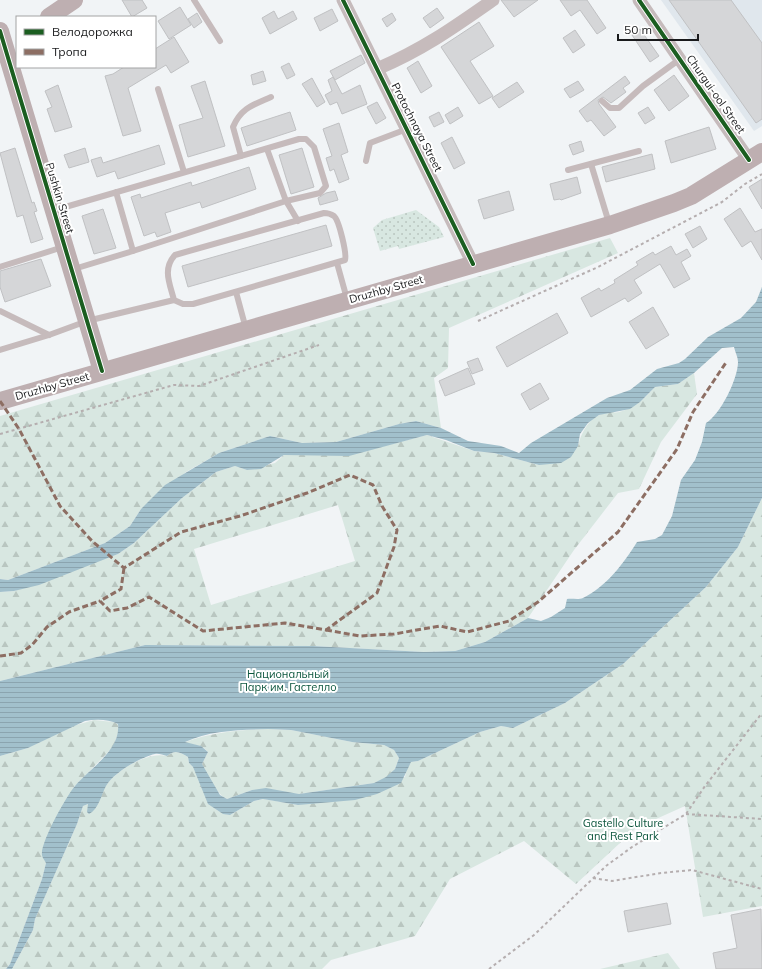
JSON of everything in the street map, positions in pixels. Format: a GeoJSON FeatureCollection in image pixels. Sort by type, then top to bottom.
{"type":"FeatureCollection","features":[{"type":"Feature","properties":{"kind":"main road"},"geometry":{"type":"LineString","coordinates":[[50,16],[74,0]]}},
{"type":"Feature","properties":{"kind":"main road","name":"Pushkin Street"},"geometry":{"type":"LineString","coordinates":[[5,42],[102,371]]}},
{"type":"Feature","properties":{"kind":"main road","name":"Druzhby Street"},"geometry":{"type":"LineString","coordinates":[[0,401],[610,225],[691,196],[756,156]]}},
{"type":"Feature","properties":{"kind":"street","name":"Protochnaya Street"},"geometry":{"type":"LineString","coordinates":[[343,0],[408,129],[473,264]]}},
{"type":"Feature","properties":{"kind":"street"},"geometry":{"type":"LineString","coordinates":[[377,69],[402,59],[438,40],[493,0]]}},
{"type":"Feature","properties":{"kind":"street","name":"Churgui-ool Street"},"geometry":{"type":"LineString","coordinates":[[639,0],[680,59],[756,156]]}},
{"type":"Feature","properties":{"kind":"lane"},"geometry":{"type":"LineString","coordinates":[[194,0],[220,40]]}},
{"type":"Feature","properties":{"kind":"lane"},"geometry":{"type":"LineString","coordinates":[[602,101],[610,108],[619,108],[643,86],[680,59]]}},
{"type":"Feature","properties":{"kind":"lane"},"geometry":{"type":"LineString","coordinates":[[158,89],[184,172]]}},
{"type":"Feature","properties":{"kind":"lane"},"geometry":{"type":"LineString","coordinates":[[241,156],[232,127],[237,117],[247,108],[271,97]]}},
{"type":"Feature","properties":{"kind":"lane"},"geometry":{"type":"LineString","coordinates":[[366,161],[370,143],[408,129]]}},
{"type":"Feature","properties":{"kind":"lane"},"geometry":{"type":"LineString","coordinates":[[54,211],[184,172],[306,139],[314,147],[326,181],[324,191],[286,201],[133,251],[72,269]]}},
{"type":"Feature","properties":{"kind":"lane"},"geometry":{"type":"LineString","coordinates":[[267,149],[286,201],[298,220]]}},
{"type":"Feature","properties":{"kind":"lane"},"geometry":{"type":"LineString","coordinates":[[568,170],[639,151]]}},
{"type":"Feature","properties":{"kind":"lane"},"geometry":{"type":"LineString","coordinates":[[591,164],[610,225]]}},
{"type":"Feature","properties":{"kind":"lane"},"geometry":{"type":"LineString","coordinates":[[116,192],[133,251]]}},
{"type":"Feature","properties":{"kind":"lane"},"geometry":{"type":"LineString","coordinates":[[0,350],[88,321],[174,300],[183,304],[192,304],[345,260],[346,254],[334,216],[324,213],[174,255],[169,261],[167,271],[174,300]]}},
{"type":"Feature","properties":{"kind":"lane"},"geometry":{"type":"LineString","coordinates":[[0,267],[65,247]]}},
{"type":"Feature","properties":{"kind":"lane"},"geometry":{"type":"LineString","coordinates":[[337,263],[348,300]]}},
{"type":"Feature","properties":{"kind":"lane"},"geometry":{"type":"LineString","coordinates":[[236,292],[247,330]]}},
{"type":"Feature","properties":{"kind":"lane"},"geometry":{"type":"LineString","coordinates":[[0,311],[49,335]]}},
{"type":"Feature","properties":{"kind":"path"},"geometry":{"type":"LineString","coordinates":[[478,322],[598,267],[702,213],[722,202],[745,184],[762,174]]}},
{"type":"Feature","properties":{"kind":"path"},"geometry":{"type":"LineString","coordinates":[[0,434],[174,385],[199,386],[319,345]]}},
{"type":"Feature","properties":{"kind":"path"},"geometry":{"type":"LineString","coordinates":[[490,969],[534,935],[606,866],[632,847],[686,814],[705,786],[762,713]]}},
{"type":"Feature","properties":{"kind":"path"},"geometry":{"type":"LineString","coordinates":[[686,814],[762,820]]}},
{"type":"Feature","properties":{"kind":"path"},"geometry":{"type":"LineString","coordinates":[[593,878],[612,882],[661,873],[692,870],[762,889]]}},
{"type":"Feature","properties":{"kind":"shaded area"},"geometry":{"type":"Polygon","coordinates":[[[661,0],[762,0],[762,126],[754,131],[661,0]]]}},
{"type":"Feature","properties":{"kind":"green space"},"geometry":{"type":"Polygon","coordinates":[[[416,210],[439,227],[444,237],[399,249],[398,246],[380,251],[373,228],[382,220],[416,210]]]}},
{"type":"Feature","properties":{"kind":"green space"},"geometry":{"type":"Polygon","coordinates":[[[610,238],[618,253],[449,328],[448,368],[434,378],[441,428],[416,421],[399,424],[336,442],[302,443],[270,436],[219,453],[186,472],[141,509],[130,526],[105,543],[8,580],[0,579],[0,416],[610,238]]]}},
{"type":"Feature","properties":{"kind":"green space"},"geometry":{"type":"Polygon","coordinates":[[[694,373],[697,394],[661,442],[639,489],[618,493],[574,550],[528,618],[485,642],[455,651],[424,652],[313,646],[145,645],[0,681],[0,592],[14,591],[118,554],[134,543],[182,498],[216,472],[235,466],[247,470],[275,463],[284,455],[349,455],[427,435],[474,451],[494,453],[539,465],[578,446],[582,434],[588,424],[603,413],[618,412],[630,408],[643,399],[655,387],[678,384],[694,373]],[[338,505],[194,549],[211,605],[355,561],[338,505]]]}},
{"type":"Feature","properties":{"kind":"green space","name":"Gastello Culture and Rest Park"},"geometry":{"type":"Polygon","coordinates":[[[762,498],[762,906],[703,917],[685,806],[636,828],[576,884],[524,841],[450,879],[415,936],[331,960],[322,969],[12,969],[33,930],[35,919],[77,824],[83,806],[88,804],[97,806],[105,786],[112,778],[126,767],[134,762],[151,756],[167,756],[173,752],[178,752],[188,757],[189,763],[193,767],[210,803],[222,813],[230,815],[254,801],[264,799],[298,805],[405,777],[407,768],[411,762],[418,761],[480,732],[501,726],[513,728],[565,703],[623,664],[706,587],[738,547],[762,498]]]}},
{"type":"Feature","properties":{"kind":"green space"},"geometry":{"type":"Polygon","coordinates":[[[94,720],[118,724],[119,731],[113,747],[74,787],[10,964],[6,969],[0,969],[0,756],[28,748],[69,727],[94,720]]]}},
{"type":"Feature","properties":{"kind":"green space"},"geometry":{"type":"Polygon","coordinates":[[[268,729],[291,730],[352,742],[384,745],[394,750],[399,758],[395,769],[386,778],[374,783],[299,794],[252,790],[227,799],[223,797],[216,789],[202,764],[208,752],[206,749],[200,746],[183,743],[204,736],[225,732],[268,729]]]}},
{"type":"Feature","properties":{"kind":"green space"},"geometry":{"type":"Polygon","coordinates":[[[668,953],[680,969],[600,969],[668,953]]]}},
{"type":"Feature","properties":{"kind":"water"},"geometry":{"type":"Polygon","coordinates":[[[762,287],[762,498],[738,547],[706,587],[623,664],[565,703],[513,728],[501,726],[480,732],[418,761],[411,762],[401,783],[377,794],[355,800],[298,805],[263,799],[254,801],[230,815],[223,814],[208,804],[193,767],[189,763],[188,757],[180,753],[173,752],[167,756],[156,754],[142,758],[121,771],[110,781],[92,812],[89,814],[87,812],[88,804],[83,806],[77,824],[35,919],[33,930],[12,969],[6,969],[10,964],[42,879],[46,863],[42,856],[43,849],[49,830],[71,791],[110,750],[118,733],[118,724],[102,720],[85,721],[28,748],[0,756],[0,681],[145,645],[313,646],[424,652],[455,651],[485,642],[528,618],[541,621],[551,617],[565,608],[567,599],[583,598],[599,588],[614,574],[637,542],[655,539],[662,535],[672,516],[681,480],[695,460],[702,442],[706,423],[717,412],[732,387],[737,369],[737,356],[734,347],[722,348],[694,373],[678,384],[655,387],[640,402],[630,409],[599,415],[588,423],[580,434],[578,446],[571,457],[561,463],[539,465],[494,453],[474,451],[446,440],[427,435],[349,456],[284,455],[261,469],[247,470],[235,466],[216,472],[182,498],[134,543],[118,554],[39,585],[14,591],[0,592],[0,579],[8,580],[105,543],[130,526],[141,509],[165,485],[219,453],[270,436],[302,443],[336,442],[399,424],[416,421],[441,428],[468,441],[501,446],[519,453],[531,443],[607,398],[630,390],[657,369],[679,363],[708,337],[741,318],[756,302],[762,287]],[[268,729],[225,731],[205,735],[185,742],[201,746],[208,752],[202,764],[220,795],[227,799],[252,790],[266,788],[299,794],[374,783],[386,777],[395,769],[399,758],[394,750],[384,745],[352,742],[291,730],[268,729]]]}},
{"type":"Feature","properties":{"kind":"building"},"geometry":{"type":"Polygon","coordinates":[[[122,0],[142,0],[147,8],[131,16],[122,0]]]}},
{"type":"Feature","properties":{"kind":"building"},"geometry":{"type":"Polygon","coordinates":[[[501,0],[538,0],[514,17],[501,0]]]}},
{"type":"Feature","properties":{"kind":"building"},"geometry":{"type":"Polygon","coordinates":[[[560,0],[587,0],[606,28],[597,34],[580,10],[571,16],[560,0]]]}},
{"type":"Feature","properties":{"kind":"building"},"geometry":{"type":"Polygon","coordinates":[[[669,0],[731,0],[762,43],[762,119],[756,123],[669,0]]]}},
{"type":"Feature","properties":{"kind":"building"},"geometry":{"type":"Polygon","coordinates":[[[180,7],[191,25],[169,39],[158,21],[180,7]]]}},
{"type":"Feature","properties":{"kind":"building"},"geometry":{"type":"Polygon","coordinates":[[[437,8],[444,18],[430,28],[423,18],[437,8]]]}},
{"type":"Feature","properties":{"kind":"building"},"geometry":{"type":"Polygon","coordinates":[[[332,9],[338,21],[320,31],[314,18],[332,9]]]}},
{"type":"Feature","properties":{"kind":"building"},"geometry":{"type":"Polygon","coordinates":[[[274,11],[278,19],[293,11],[297,19],[270,34],[262,18],[274,11]]]}},
{"type":"Feature","properties":{"kind":"building"},"geometry":{"type":"Polygon","coordinates":[[[197,13],[202,22],[194,28],[188,19],[197,13]]]}},
{"type":"Feature","properties":{"kind":"building"},"geometry":{"type":"Polygon","coordinates":[[[392,13],[396,20],[387,27],[382,19],[392,13]]]}},
{"type":"Feature","properties":{"kind":"building"},"geometry":{"type":"Polygon","coordinates":[[[479,22],[494,46],[470,61],[493,96],[479,104],[441,47],[479,22]]]}},
{"type":"Feature","properties":{"kind":"building"},"geometry":{"type":"Polygon","coordinates":[[[640,29],[659,56],[650,62],[632,35],[640,29]]]}},
{"type":"Feature","properties":{"kind":"building"},"geometry":{"type":"Polygon","coordinates":[[[575,30],[585,45],[573,53],[563,38],[575,30]]]}},
{"type":"Feature","properties":{"kind":"building"},"geometry":{"type":"Polygon","coordinates":[[[174,37],[189,62],[171,73],[166,65],[128,88],[141,131],[123,136],[105,76],[113,74],[122,68],[156,68],[156,48],[174,37]]]}},
{"type":"Feature","properties":{"kind":"building"},"geometry":{"type":"Polygon","coordinates":[[[361,55],[365,63],[335,80],[330,71],[361,55]]]}},
{"type":"Feature","properties":{"kind":"building"},"geometry":{"type":"Polygon","coordinates":[[[418,61],[432,86],[421,93],[407,68],[418,61]]]}},
{"type":"Feature","properties":{"kind":"building"},"geometry":{"type":"Polygon","coordinates":[[[289,63],[295,75],[287,79],[281,67],[289,63]]]}},
{"type":"Feature","properties":{"kind":"building"},"geometry":{"type":"Polygon","coordinates":[[[263,71],[266,81],[253,85],[251,75],[263,71]]]}},
{"type":"Feature","properties":{"kind":"building"},"geometry":{"type":"Polygon","coordinates":[[[674,75],[689,96],[669,111],[654,90],[674,75]]]}},
{"type":"Feature","properties":{"kind":"building"},"geometry":{"type":"Polygon","coordinates":[[[625,76],[630,83],[623,88],[626,92],[611,103],[603,97],[598,100],[599,104],[616,127],[604,136],[591,120],[587,122],[579,111],[625,76]]]}},
{"type":"Feature","properties":{"kind":"building"},"geometry":{"type":"Polygon","coordinates":[[[333,77],[342,94],[360,85],[367,104],[342,114],[337,102],[330,105],[325,95],[332,91],[328,80],[333,77]]]}},
{"type":"Feature","properties":{"kind":"building"},"geometry":{"type":"Polygon","coordinates":[[[312,78],[325,102],[317,107],[302,84],[312,78]]]}},
{"type":"Feature","properties":{"kind":"building"},"geometry":{"type":"Polygon","coordinates":[[[205,81],[225,146],[188,157],[179,125],[203,118],[191,86],[205,81]]]}},
{"type":"Feature","properties":{"kind":"building"},"geometry":{"type":"Polygon","coordinates":[[[578,81],[584,90],[570,98],[564,89],[578,81]]]}},
{"type":"Feature","properties":{"kind":"building"},"geometry":{"type":"Polygon","coordinates":[[[517,82],[524,92],[499,108],[492,98],[517,82]]]}},
{"type":"Feature","properties":{"kind":"building"},"geometry":{"type":"Polygon","coordinates":[[[58,85],[72,127],[55,132],[47,109],[52,107],[45,91],[58,85]]]}},
{"type":"Feature","properties":{"kind":"building"},"geometry":{"type":"Polygon","coordinates":[[[377,102],[386,118],[376,124],[367,107],[377,102]]]}},
{"type":"Feature","properties":{"kind":"building"},"geometry":{"type":"Polygon","coordinates":[[[458,107],[463,116],[450,124],[445,115],[458,107]]]}},
{"type":"Feature","properties":{"kind":"building"},"geometry":{"type":"Polygon","coordinates":[[[648,107],[655,118],[645,124],[638,113],[648,107]]]}},
{"type":"Feature","properties":{"kind":"building"},"geometry":{"type":"Polygon","coordinates":[[[290,112],[296,130],[247,146],[241,128],[290,112]]]}},
{"type":"Feature","properties":{"kind":"building"},"geometry":{"type":"Polygon","coordinates":[[[439,112],[444,122],[434,127],[429,117],[439,112]]]}},
{"type":"Feature","properties":{"kind":"building"},"geometry":{"type":"Polygon","coordinates":[[[339,123],[348,152],[341,155],[349,179],[339,183],[334,169],[330,171],[326,158],[332,156],[323,129],[339,123]]]}},
{"type":"Feature","properties":{"kind":"building"},"geometry":{"type":"Polygon","coordinates":[[[709,127],[716,149],[671,163],[665,141],[709,127]]]}},
{"type":"Feature","properties":{"kind":"building"},"geometry":{"type":"Polygon","coordinates":[[[452,137],[465,163],[454,169],[441,143],[452,137]]]}},
{"type":"Feature","properties":{"kind":"building"},"geometry":{"type":"Polygon","coordinates":[[[581,141],[584,151],[573,155],[569,145],[581,141]]]}},
{"type":"Feature","properties":{"kind":"building"},"geometry":{"type":"Polygon","coordinates":[[[159,145],[165,164],[118,179],[115,171],[97,177],[91,160],[101,157],[103,163],[159,145]]]}},
{"type":"Feature","properties":{"kind":"building"},"geometry":{"type":"Polygon","coordinates":[[[15,148],[32,203],[34,202],[37,211],[34,212],[43,239],[31,243],[23,215],[17,217],[0,153],[15,148]]]}},
{"type":"Feature","properties":{"kind":"building"},"geometry":{"type":"Polygon","coordinates":[[[85,148],[89,162],[69,168],[64,155],[85,148]]]}},
{"type":"Feature","properties":{"kind":"building"},"geometry":{"type":"Polygon","coordinates":[[[302,148],[314,187],[291,194],[279,155],[302,148]]]}},
{"type":"Feature","properties":{"kind":"building"},"geometry":{"type":"Polygon","coordinates":[[[652,154],[655,169],[606,182],[602,167],[652,154]]]}},
{"type":"Feature","properties":{"kind":"building"},"geometry":{"type":"Polygon","coordinates":[[[249,167],[256,189],[202,208],[200,202],[165,213],[171,232],[157,237],[155,232],[144,236],[131,197],[140,194],[141,198],[191,182],[192,186],[249,167]]]}},
{"type":"Feature","properties":{"kind":"building"},"geometry":{"type":"Polygon","coordinates":[[[577,177],[581,193],[561,200],[554,200],[550,184],[577,177]]]}},
{"type":"Feature","properties":{"kind":"building"},"geometry":{"type":"Polygon","coordinates":[[[762,179],[762,209],[749,187],[762,179]]]}},
{"type":"Feature","properties":{"kind":"building"},"geometry":{"type":"Polygon","coordinates":[[[335,191],[338,200],[320,205],[318,198],[326,193],[335,191]]]}},
{"type":"Feature","properties":{"kind":"building"},"geometry":{"type":"Polygon","coordinates":[[[509,191],[514,210],[484,219],[478,200],[509,191]]]}},
{"type":"Feature","properties":{"kind":"building"},"geometry":{"type":"Polygon","coordinates":[[[740,208],[755,232],[762,229],[762,260],[751,241],[742,247],[724,219],[740,208]]]}},
{"type":"Feature","properties":{"kind":"building"},"geometry":{"type":"Polygon","coordinates":[[[103,209],[116,248],[94,254],[82,216],[103,209]]]}},
{"type":"Feature","properties":{"kind":"building"},"geometry":{"type":"Polygon","coordinates":[[[326,225],[332,246],[188,287],[182,266],[326,225]]]}},
{"type":"Feature","properties":{"kind":"building"},"geometry":{"type":"Polygon","coordinates":[[[700,226],[707,239],[693,248],[685,234],[700,226]]]}},
{"type":"Feature","properties":{"kind":"building"},"geometry":{"type":"Polygon","coordinates":[[[671,246],[676,255],[687,249],[691,256],[681,262],[690,279],[674,288],[660,264],[634,280],[642,293],[628,302],[625,298],[591,317],[581,298],[599,288],[601,291],[615,283],[614,280],[638,265],[636,262],[653,252],[655,255],[671,246]]]}},
{"type":"Feature","properties":{"kind":"building"},"geometry":{"type":"Polygon","coordinates":[[[41,259],[51,286],[5,302],[0,287],[0,271],[41,259]]]}},
{"type":"Feature","properties":{"kind":"building"},"geometry":{"type":"Polygon","coordinates":[[[653,307],[669,335],[646,349],[629,322],[653,307]]]}},
{"type":"Feature","properties":{"kind":"building"},"geometry":{"type":"Polygon","coordinates":[[[557,313],[568,333],[507,367],[496,347],[557,313]]]}},
{"type":"Feature","properties":{"kind":"building"},"geometry":{"type":"Polygon","coordinates":[[[478,358],[483,370],[472,374],[467,362],[478,358]]]}},
{"type":"Feature","properties":{"kind":"building"},"geometry":{"type":"Polygon","coordinates":[[[468,368],[475,384],[445,396],[439,381],[468,368]]]}},
{"type":"Feature","properties":{"kind":"building"},"geometry":{"type":"Polygon","coordinates":[[[540,383],[549,399],[530,410],[521,394],[540,383]]]}},
{"type":"Feature","properties":{"kind":"building"},"geometry":{"type":"Polygon","coordinates":[[[667,903],[671,924],[628,932],[624,911],[667,903]]]}},
{"type":"Feature","properties":{"kind":"building"},"geometry":{"type":"Polygon","coordinates":[[[761,909],[762,969],[716,969],[713,953],[737,948],[731,915],[761,909]]]}},
{"type":"Feature","properties":{"kind":"marked path"},"geometry":{"type":"LineString","coordinates":[[326,630],[360,636],[394,634],[440,626],[467,632],[509,621],[538,602],[618,532],[677,449],[693,412],[727,361]]}},
{"type":"Feature","properties":{"kind":"marked path"},"geometry":{"type":"LineString","coordinates":[[0,401],[19,429],[60,506],[92,541],[124,568],[181,532],[240,516],[307,493],[350,475],[373,485],[382,506],[397,530],[394,547],[377,593],[326,630],[285,623],[203,631],[149,597],[127,608],[110,611],[100,601],[121,589],[124,568]]}},
{"type":"Feature","properties":{"kind":"marked path"},"geometry":{"type":"LineString","coordinates":[[0,656],[21,653],[32,645],[47,627],[69,612],[100,601]]}},
{"type":"Feature","properties":{"kind":"cycle path"},"geometry":{"type":"LineString","coordinates":[[343,0],[473,264]]}},
{"type":"Feature","properties":{"kind":"cycle path"},"geometry":{"type":"LineString","coordinates":[[639,0],[749,160]]}},
{"type":"Feature","properties":{"kind":"cycle path"},"geometry":{"type":"LineString","coordinates":[[0,31],[102,371]]}},
{"type":"Feature","properties":{"kind":"park label","name":"Национальный Парк им. Гастелло"},"geometry":{"type":"Point","coordinates":[288,680]}}]}
